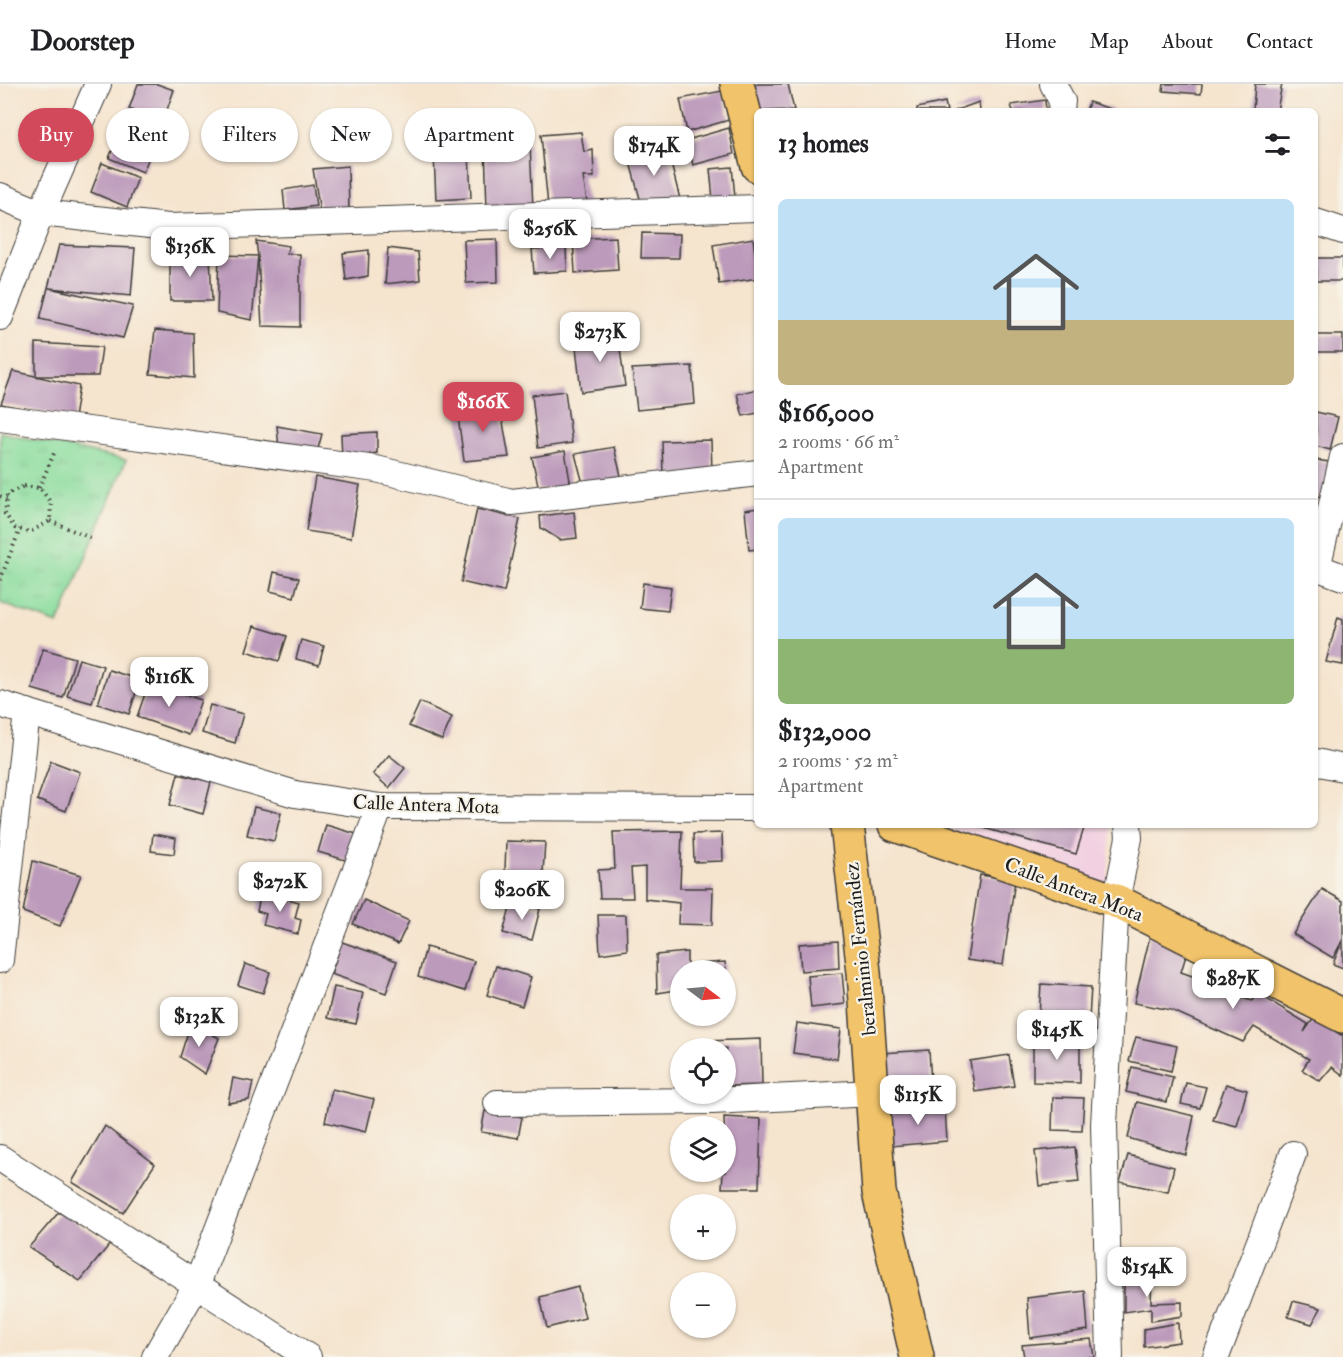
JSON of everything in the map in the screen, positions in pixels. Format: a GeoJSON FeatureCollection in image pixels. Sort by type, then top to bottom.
{"type":"FeatureCollection","features":[{"type":"Feature","properties":{"kind":"main road"},"geometry":{"type":"LineString","coordinates":[[736,84],[754,151]]}},
{"type":"Feature","properties":{"kind":"main road","name":"beralminio Fernández"},"geometry":{"type":"LineString","coordinates":[[847,828],[864,972],[879,1192],[917,1357]]}},
{"type":"Feature","properties":{"kind":"main road","name":"Calle Antera Mota"},"geometry":{"type":"LineString","coordinates":[[904,828],[1116,901],[1343,1016]]}},
{"type":"Feature","properties":{"kind":"street"},"geometry":{"type":"LineString","coordinates":[[0,317],[41,213],[98,84]]}},
{"type":"Feature","properties":{"kind":"street"},"geometry":{"type":"LineString","coordinates":[[0,196],[41,213],[168,227],[754,208]]}},
{"type":"Feature","properties":{"kind":"street"},"geometry":{"type":"LineString","coordinates":[[1318,223],[1343,231]]}},
{"type":"Feature","properties":{"kind":"street"},"geometry":{"type":"LineString","coordinates":[[0,418],[376,469],[512,502],[754,473]]}},
{"type":"Feature","properties":{"kind":"street"},"geometry":{"type":"LineString","coordinates":[[1318,560],[1343,457]]}},
{"type":"Feature","properties":{"kind":"street"},"geometry":{"type":"LineString","coordinates":[[1318,569],[1343,578]]}},
{"type":"Feature","properties":{"kind":"street","name":"Calle Antera Mota"},"geometry":{"type":"LineString","coordinates":[[0,704],[295,794],[380,807],[754,808]]}},
{"type":"Feature","properties":{"kind":"street"},"geometry":{"type":"LineString","coordinates":[[0,960],[27,712]]}},
{"type":"Feature","properties":{"kind":"street"},"geometry":{"type":"LineString","coordinates":[[1318,762],[1343,768]]}},
{"type":"Feature","properties":{"kind":"street"},"geometry":{"type":"LineString","coordinates":[[155,1357],[197,1284],[380,807]]}},
{"type":"Feature","properties":{"kind":"street"},"geometry":{"type":"LineString","coordinates":[[1110,1357],[1104,1125],[1116,901],[1129,838],[1128,828]]}},
{"type":"Feature","properties":{"kind":"street"},"geometry":{"type":"LineString","coordinates":[[497,1103],[712,1101],[873,1093]]}},
{"type":"Feature","properties":{"kind":"street"},"geometry":{"type":"LineString","coordinates":[[1216,1357],[1293,1154]]}},
{"type":"Feature","properties":{"kind":"street"},"geometry":{"type":"LineString","coordinates":[[0,1158],[308,1357]]}},
{"type":"Feature","properties":{"kind":"path"},"geometry":{"type":"LineString","coordinates":[[39,489],[57,445]]}},
{"type":"Feature","properties":{"kind":"path"},"geometry":{"type":"LineString","coordinates":[[24,486],[39,489],[51,503],[50,521],[30,532],[15,528],[5,514],[7,494],[24,486]]}},
{"type":"Feature","properties":{"kind":"path"},"geometry":{"type":"LineString","coordinates":[[0,496],[7,499]]}},
{"type":"Feature","properties":{"kind":"path"},"geometry":{"type":"LineString","coordinates":[[50,521],[93,539]]}},
{"type":"Feature","properties":{"kind":"path"},"geometry":{"type":"LineString","coordinates":[[0,580],[20,529]]}},
{"type":"Feature","properties":{"kind":"shaded area"},"geometry":{"type":"Polygon","coordinates":[[[946,828],[1111,828],[1107,885],[946,828]]]}},
{"type":"Feature","properties":{"kind":"green space"},"geometry":{"type":"Polygon","coordinates":[[[0,432],[126,460],[58,624],[0,603],[0,432]]]}},
{"type":"Feature","properties":{"kind":"building"},"geometry":{"type":"Polygon","coordinates":[[[138,84],[157,84],[174,90],[168,108],[129,108],[138,84]]]}},
{"type":"Feature","properties":{"kind":"building"},"geometry":{"type":"Polygon","coordinates":[[[788,84],[794,108],[758,108],[753,85],[788,84]]]}},
{"type":"Feature","properties":{"kind":"building"},"geometry":{"type":"Polygon","coordinates":[[[1164,84],[1202,84],[1201,94],[1163,91],[1164,84]]]}},
{"type":"Feature","properties":{"kind":"building"},"geometry":{"type":"Polygon","coordinates":[[[1255,84],[1282,84],[1278,108],[1253,108],[1255,84]]]}},
{"type":"Feature","properties":{"kind":"building"},"geometry":{"type":"Polygon","coordinates":[[[722,91],[729,120],[687,132],[680,99],[722,91]]]}},
{"type":"Feature","properties":{"kind":"building"},"geometry":{"type":"Polygon","coordinates":[[[1045,100],[1046,108],[1012,108],[1011,105],[1045,100]]]}},
{"type":"Feature","properties":{"kind":"building"},"geometry":{"type":"Polygon","coordinates":[[[945,102],[946,108],[917,108],[945,102]]]}},
{"type":"Feature","properties":{"kind":"building"},"geometry":{"type":"Polygon","coordinates":[[[979,102],[980,108],[962,108],[979,102]]]}},
{"type":"Feature","properties":{"kind":"building"},"geometry":{"type":"Polygon","coordinates":[[[1089,102],[1108,108],[1087,108],[1089,102]]]}},
{"type":"Feature","properties":{"kind":"building"},"geometry":{"type":"Polygon","coordinates":[[[729,128],[734,154],[693,165],[687,140],[729,128]]]}},
{"type":"Feature","properties":{"kind":"building"},"geometry":{"type":"Polygon","coordinates":[[[581,132],[584,152],[593,150],[594,177],[583,177],[588,207],[548,206],[541,135],[581,132]]]}},
{"type":"Feature","properties":{"kind":"building"},"geometry":{"type":"Polygon","coordinates":[[[667,148],[680,199],[642,206],[628,155],[667,148]]]}},
{"type":"Feature","properties":{"kind":"building"},"geometry":{"type":"Polygon","coordinates":[[[119,162],[147,162],[143,172],[119,162]]]}},
{"type":"Feature","properties":{"kind":"building"},"geometry":{"type":"Polygon","coordinates":[[[434,162],[469,162],[471,198],[436,200],[434,162]]]}},
{"type":"Feature","properties":{"kind":"building"},"geometry":{"type":"Polygon","coordinates":[[[486,162],[531,162],[533,208],[487,210],[486,162]]]}},
{"type":"Feature","properties":{"kind":"building"},"geometry":{"type":"Polygon","coordinates":[[[102,163],[138,178],[127,207],[91,192],[102,163]]]}},
{"type":"Feature","properties":{"kind":"building"},"geometry":{"type":"Polygon","coordinates":[[[348,166],[349,211],[320,212],[313,169],[348,166]]]}},
{"type":"Feature","properties":{"kind":"building"},"geometry":{"type":"Polygon","coordinates":[[[732,167],[735,197],[713,199],[710,169],[732,167]]]}},
{"type":"Feature","properties":{"kind":"building"},"geometry":{"type":"Polygon","coordinates":[[[313,185],[316,206],[285,210],[283,190],[313,185]]]}},
{"type":"Feature","properties":{"kind":"building"},"geometry":{"type":"Polygon","coordinates":[[[642,233],[680,234],[679,258],[641,258],[642,233]]]}},
{"type":"Feature","properties":{"kind":"building"},"geometry":{"type":"Polygon","coordinates":[[[616,237],[618,270],[575,273],[573,239],[616,237]]]}},
{"type":"Feature","properties":{"kind":"building"},"geometry":{"type":"Polygon","coordinates":[[[753,238],[754,279],[719,284],[713,245],[753,238]]]}},
{"type":"Feature","properties":{"kind":"building"},"geometry":{"type":"Polygon","coordinates":[[[497,239],[498,282],[466,283],[464,240],[497,239]]]}},
{"type":"Feature","properties":{"kind":"building"},"geometry":{"type":"Polygon","coordinates":[[[256,241],[289,246],[287,254],[300,254],[300,327],[262,326],[256,241]]]}},
{"type":"Feature","properties":{"kind":"building"},"geometry":{"type":"Polygon","coordinates":[[[59,245],[135,248],[131,296],[49,288],[133,306],[123,338],[40,319],[59,245]]]}},
{"type":"Feature","properties":{"kind":"building"},"geometry":{"type":"Polygon","coordinates":[[[566,247],[567,271],[534,273],[532,249],[566,247]]]}},
{"type":"Feature","properties":{"kind":"building"},"geometry":{"type":"Polygon","coordinates":[[[388,248],[418,252],[420,280],[385,284],[388,248]]]}},
{"type":"Feature","properties":{"kind":"building"},"geometry":{"type":"Polygon","coordinates":[[[369,250],[368,276],[346,280],[343,253],[369,250]]]}},
{"type":"Feature","properties":{"kind":"building"},"geometry":{"type":"Polygon","coordinates":[[[170,254],[210,255],[212,301],[170,301],[170,254]]]}},
{"type":"Feature","properties":{"kind":"building"},"geometry":{"type":"Polygon","coordinates":[[[219,255],[258,256],[252,320],[217,313],[219,255]]]}},
{"type":"Feature","properties":{"kind":"building"},"geometry":{"type":"Polygon","coordinates":[[[1318,258],[1343,258],[1343,281],[1318,281],[1318,258]]]}},
{"type":"Feature","properties":{"kind":"building"},"geometry":{"type":"Polygon","coordinates":[[[155,330],[193,333],[194,378],[150,374],[155,330]]]}},
{"type":"Feature","properties":{"kind":"building"},"geometry":{"type":"Polygon","coordinates":[[[618,334],[625,386],[581,392],[575,338],[618,334]]]}},
{"type":"Feature","properties":{"kind":"building"},"geometry":{"type":"Polygon","coordinates":[[[1318,335],[1343,335],[1343,352],[1318,352],[1318,335]]]}},
{"type":"Feature","properties":{"kind":"building"},"geometry":{"type":"Polygon","coordinates":[[[36,343],[102,347],[98,376],[36,376],[36,343]]]}},
{"type":"Feature","properties":{"kind":"building"},"geometry":{"type":"Polygon","coordinates":[[[692,366],[695,404],[637,410],[632,369],[692,366]]]}},
{"type":"Feature","properties":{"kind":"building"},"geometry":{"type":"Polygon","coordinates":[[[13,371],[79,386],[74,418],[1,404],[13,371]]]}},
{"type":"Feature","properties":{"kind":"building"},"geometry":{"type":"Polygon","coordinates":[[[754,390],[754,414],[743,416],[737,394],[754,390]]]}},
{"type":"Feature","properties":{"kind":"building"},"geometry":{"type":"Polygon","coordinates":[[[565,391],[572,443],[538,448],[532,395],[565,391]]]}},
{"type":"Feature","properties":{"kind":"building"},"geometry":{"type":"Polygon","coordinates":[[[500,405],[509,457],[464,461],[457,409],[500,405]]]}},
{"type":"Feature","properties":{"kind":"building"},"geometry":{"type":"Polygon","coordinates":[[[1318,412],[1338,417],[1330,450],[1318,447],[1318,412]]]}},
{"type":"Feature","properties":{"kind":"building"},"geometry":{"type":"Polygon","coordinates":[[[277,426],[322,434],[316,456],[279,449],[277,426]]]}},
{"type":"Feature","properties":{"kind":"building"},"geometry":{"type":"Polygon","coordinates":[[[377,432],[377,453],[342,459],[341,434],[377,432]]]}},
{"type":"Feature","properties":{"kind":"building"},"geometry":{"type":"Polygon","coordinates":[[[711,440],[712,472],[663,476],[662,441],[711,440]]]}},
{"type":"Feature","properties":{"kind":"building"},"geometry":{"type":"Polygon","coordinates":[[[614,447],[622,480],[584,487],[575,454],[614,447]]]}},
{"type":"Feature","properties":{"kind":"building"},"geometry":{"type":"Polygon","coordinates":[[[565,451],[571,487],[539,490],[532,457],[565,451]]]}},
{"type":"Feature","properties":{"kind":"building"},"geometry":{"type":"Polygon","coordinates":[[[1318,460],[1329,462],[1323,497],[1318,496],[1318,460]]]}},
{"type":"Feature","properties":{"kind":"building"},"geometry":{"type":"Polygon","coordinates":[[[315,477],[360,485],[351,538],[306,531],[315,477]]]}},
{"type":"Feature","properties":{"kind":"building"},"geometry":{"type":"Polygon","coordinates":[[[477,509],[520,519],[504,592],[461,582],[477,509]]]}},
{"type":"Feature","properties":{"kind":"building"},"geometry":{"type":"Polygon","coordinates":[[[754,509],[754,549],[749,550],[745,510],[754,509]]]}},
{"type":"Feature","properties":{"kind":"building"},"geometry":{"type":"Polygon","coordinates":[[[574,512],[577,538],[560,540],[541,528],[540,516],[574,512]]]}},
{"type":"Feature","properties":{"kind":"building"},"geometry":{"type":"Polygon","coordinates":[[[274,572],[299,578],[294,597],[270,591],[274,572]]]}},
{"type":"Feature","properties":{"kind":"building"},"geometry":{"type":"Polygon","coordinates":[[[643,583],[671,587],[668,611],[640,608],[643,583]]]}},
{"type":"Feature","properties":{"kind":"building"},"geometry":{"type":"Polygon","coordinates":[[[1338,617],[1343,619],[1343,665],[1326,662],[1338,617]]]}},
{"type":"Feature","properties":{"kind":"building"},"geometry":{"type":"Polygon","coordinates":[[[254,626],[287,636],[279,661],[246,651],[254,626]]]}},
{"type":"Feature","properties":{"kind":"building"},"geometry":{"type":"Polygon","coordinates":[[[301,640],[324,646],[319,665],[296,659],[301,640]]]}},
{"type":"Feature","properties":{"kind":"building"},"geometry":{"type":"Polygon","coordinates":[[[43,649],[75,658],[63,698],[32,689],[43,649]]]}},
{"type":"Feature","properties":{"kind":"building"},"geometry":{"type":"Polygon","coordinates":[[[79,659],[103,666],[92,703],[67,696],[79,659]]]}},
{"type":"Feature","properties":{"kind":"building"},"geometry":{"type":"Polygon","coordinates":[[[109,670],[140,680],[129,714],[98,704],[109,670]]]}},
{"type":"Feature","properties":{"kind":"building"},"geometry":{"type":"Polygon","coordinates":[[[149,682],[201,700],[189,735],[137,717],[149,682]]]}},
{"type":"Feature","properties":{"kind":"building"},"geometry":{"type":"Polygon","coordinates":[[[420,702],[452,717],[442,740],[409,726],[420,702]]]}},
{"type":"Feature","properties":{"kind":"building"},"geometry":{"type":"Polygon","coordinates":[[[210,705],[243,714],[235,743],[202,733],[210,705]]]}},
{"type":"Feature","properties":{"kind":"building"},"geometry":{"type":"Polygon","coordinates":[[[389,755],[405,768],[389,788],[373,774],[389,755]]]}},
{"type":"Feature","properties":{"kind":"building"},"geometry":{"type":"Polygon","coordinates":[[[51,761],[80,772],[66,811],[37,800],[51,761]]]}},
{"type":"Feature","properties":{"kind":"building"},"geometry":{"type":"Polygon","coordinates":[[[178,774],[211,782],[203,814],[170,805],[178,774]]]}},
{"type":"Feature","properties":{"kind":"building"},"geometry":{"type":"Polygon","coordinates":[[[254,807],[281,813],[274,841],[247,835],[254,807]]]}},
{"type":"Feature","properties":{"kind":"building"},"geometry":{"type":"Polygon","coordinates":[[[326,825],[360,835],[352,862],[318,852],[326,825]]]}},
{"type":"Feature","properties":{"kind":"building"},"geometry":{"type":"Polygon","coordinates":[[[984,828],[1084,828],[1076,854],[984,828]]]}},
{"type":"Feature","properties":{"kind":"building"},"geometry":{"type":"Polygon","coordinates":[[[682,831],[680,888],[713,888],[712,925],[678,924],[679,903],[645,899],[645,867],[631,868],[633,898],[600,898],[598,870],[615,869],[613,832],[682,831]]]}},
{"type":"Feature","properties":{"kind":"building"},"geometry":{"type":"Polygon","coordinates":[[[722,833],[723,861],[694,862],[693,834],[722,833]]]}},
{"type":"Feature","properties":{"kind":"building"},"geometry":{"type":"Polygon","coordinates":[[[153,834],[176,838],[174,854],[151,851],[153,834]]]}},
{"type":"Feature","properties":{"kind":"building"},"geometry":{"type":"Polygon","coordinates":[[[506,841],[545,842],[543,873],[505,871],[506,841]]]}},
{"type":"Feature","properties":{"kind":"building"},"geometry":{"type":"Polygon","coordinates":[[[33,861],[81,875],[60,926],[23,912],[33,861]]]}},
{"type":"Feature","properties":{"kind":"building"},"geometry":{"type":"Polygon","coordinates":[[[980,875],[1015,880],[1003,965],[967,960],[980,875]]]}},
{"type":"Feature","properties":{"kind":"building"},"geometry":{"type":"Polygon","coordinates":[[[1322,889],[1343,901],[1343,939],[1333,958],[1293,934],[1322,889]]]}},
{"type":"Feature","properties":{"kind":"building"},"geometry":{"type":"Polygon","coordinates":[[[261,892],[299,902],[295,918],[301,920],[298,934],[263,925],[266,914],[257,911],[261,892]]]}},
{"type":"Feature","properties":{"kind":"building"},"geometry":{"type":"Polygon","coordinates":[[[364,900],[409,921],[398,944],[353,924],[364,900]]]}},
{"type":"Feature","properties":{"kind":"building"},"geometry":{"type":"Polygon","coordinates":[[[512,901],[540,909],[532,940],[503,933],[512,901]]]}},
{"type":"Feature","properties":{"kind":"building"},"geometry":{"type":"Polygon","coordinates":[[[598,915],[626,915],[627,950],[600,954],[598,915]]]}},
{"type":"Feature","properties":{"kind":"building"},"geometry":{"type":"Polygon","coordinates":[[[1150,936],[1188,949],[1181,972],[1220,986],[1218,990],[1252,1001],[1257,993],[1308,1024],[1304,1032],[1314,1018],[1341,1035],[1343,1032],[1343,1075],[1332,1067],[1320,1081],[1302,1070],[1309,1059],[1254,1027],[1243,1042],[1171,1010],[1134,1003],[1150,936]]]}},
{"type":"Feature","properties":{"kind":"building"},"geometry":{"type":"Polygon","coordinates":[[[1343,939],[1343,968],[1333,964],[1343,939]]]}},
{"type":"Feature","properties":{"kind":"building"},"geometry":{"type":"Polygon","coordinates":[[[838,941],[839,968],[801,971],[799,944],[838,941]]]}},
{"type":"Feature","properties":{"kind":"building"},"geometry":{"type":"Polygon","coordinates":[[[342,942],[397,961],[386,993],[331,974],[342,942]]]}},
{"type":"Feature","properties":{"kind":"building"},"geometry":{"type":"Polygon","coordinates":[[[426,947],[474,961],[465,991],[418,977],[426,947]]]}},
{"type":"Feature","properties":{"kind":"building"},"geometry":{"type":"Polygon","coordinates":[[[687,952],[687,960],[670,960],[670,991],[657,993],[656,955],[687,952]]]}},
{"type":"Feature","properties":{"kind":"building"},"geometry":{"type":"Polygon","coordinates":[[[245,964],[270,972],[263,993],[238,985],[245,964]]]}},
{"type":"Feature","properties":{"kind":"building"},"geometry":{"type":"Polygon","coordinates":[[[496,966],[531,977],[522,1006],[487,995],[496,966]]]}},
{"type":"Feature","properties":{"kind":"building"},"geometry":{"type":"Polygon","coordinates":[[[842,973],[845,1004],[811,1008],[808,976],[842,973]]]}},
{"type":"Feature","properties":{"kind":"building"},"geometry":{"type":"Polygon","coordinates":[[[1041,984],[1091,987],[1089,1019],[1039,1016],[1041,984]]]}},
{"type":"Feature","properties":{"kind":"building"},"geometry":{"type":"Polygon","coordinates":[[[334,987],[363,993],[356,1024],[327,1018],[334,987]]]}},
{"type":"Feature","properties":{"kind":"building"},"geometry":{"type":"Polygon","coordinates":[[[191,1022],[219,1038],[205,1074],[180,1057],[191,1022]]]}},
{"type":"Feature","properties":{"kind":"building"},"geometry":{"type":"Polygon","coordinates":[[[797,1023],[841,1029],[837,1059],[793,1053],[797,1023]]]}},
{"type":"Feature","properties":{"kind":"building"},"geometry":{"type":"Polygon","coordinates":[[[1136,1037],[1177,1046],[1171,1071],[1129,1061],[1136,1037]]]}},
{"type":"Feature","properties":{"kind":"building"},"geometry":{"type":"Polygon","coordinates":[[[761,1039],[762,1085],[736,1086],[736,1040],[761,1039]]]}},
{"type":"Feature","properties":{"kind":"building"},"geometry":{"type":"Polygon","coordinates":[[[1033,1039],[1080,1039],[1080,1083],[1033,1082],[1033,1039]]]}},
{"type":"Feature","properties":{"kind":"building"},"geometry":{"type":"Polygon","coordinates":[[[929,1050],[931,1083],[882,1085],[881,1053],[929,1050]]]}},
{"type":"Feature","properties":{"kind":"building"},"geometry":{"type":"Polygon","coordinates":[[[1009,1055],[1014,1086],[975,1092],[970,1061],[1009,1055]]]}},
{"type":"Feature","properties":{"kind":"building"},"geometry":{"type":"Polygon","coordinates":[[[1132,1067],[1173,1077],[1167,1102],[1126,1092],[1132,1067]]]}},
{"type":"Feature","properties":{"kind":"building"},"geometry":{"type":"Polygon","coordinates":[[[233,1078],[253,1082],[249,1100],[228,1103],[233,1078]]]}},
{"type":"Feature","properties":{"kind":"building"},"geometry":{"type":"Polygon","coordinates":[[[1186,1083],[1206,1087],[1200,1108],[1181,1104],[1186,1083]]]}},
{"type":"Feature","properties":{"kind":"building"},"geometry":{"type":"Polygon","coordinates":[[[1226,1084],[1247,1090],[1237,1126],[1213,1120],[1226,1084]]]}},
{"type":"Feature","properties":{"kind":"building"},"geometry":{"type":"Polygon","coordinates":[[[332,1089],[374,1099],[366,1132],[325,1122],[332,1089]]]}},
{"type":"Feature","properties":{"kind":"building"},"geometry":{"type":"Polygon","coordinates":[[[1053,1097],[1084,1098],[1082,1131],[1052,1130],[1053,1097]]]}},
{"type":"Feature","properties":{"kind":"building"},"geometry":{"type":"Polygon","coordinates":[[[1137,1102],[1194,1116],[1186,1155],[1128,1138],[1137,1102]]]}},
{"type":"Feature","properties":{"kind":"building"},"geometry":{"type":"Polygon","coordinates":[[[945,1107],[947,1141],[891,1146],[889,1111],[945,1107]]]}},
{"type":"Feature","properties":{"kind":"building"},"geometry":{"type":"Polygon","coordinates":[[[485,1111],[522,1117],[518,1138],[481,1132],[485,1111]]]}},
{"type":"Feature","properties":{"kind":"building"},"geometry":{"type":"Polygon","coordinates":[[[736,1118],[761,1119],[759,1188],[722,1188],[722,1182],[736,1182],[736,1118]]]}},
{"type":"Feature","properties":{"kind":"building"},"geometry":{"type":"Polygon","coordinates":[[[105,1126],[155,1164],[123,1213],[72,1182],[105,1126]]]}},
{"type":"Feature","properties":{"kind":"building"},"geometry":{"type":"Polygon","coordinates":[[[1075,1147],[1079,1182],[1039,1186],[1035,1151],[1075,1147]]]}},
{"type":"Feature","properties":{"kind":"building"},"geometry":{"type":"Polygon","coordinates":[[[1128,1155],[1174,1167],[1168,1192],[1120,1182],[1128,1155]]]}},
{"type":"Feature","properties":{"kind":"building"},"geometry":{"type":"Polygon","coordinates":[[[59,1212],[110,1244],[80,1281],[29,1247],[59,1212]]]}},
{"type":"Feature","properties":{"kind":"building"},"geometry":{"type":"Polygon","coordinates":[[[1152,1273],[1151,1303],[1182,1302],[1182,1316],[1151,1321],[1151,1308],[1124,1312],[1124,1275],[1152,1273]]]}},
{"type":"Feature","properties":{"kind":"building"},"geometry":{"type":"Polygon","coordinates":[[[578,1287],[585,1318],[547,1328],[540,1297],[578,1287]]]}},
{"type":"Feature","properties":{"kind":"building"},"geometry":{"type":"Polygon","coordinates":[[[1085,1291],[1088,1330],[1030,1338],[1027,1298],[1085,1291]]]}},
{"type":"Feature","properties":{"kind":"building"},"geometry":{"type":"Polygon","coordinates":[[[1293,1301],[1321,1308],[1312,1324],[1288,1317],[1293,1301]]]}},
{"type":"Feature","properties":{"kind":"building"},"geometry":{"type":"Polygon","coordinates":[[[1178,1323],[1179,1342],[1144,1347],[1144,1329],[1178,1323]]]}},
{"type":"Feature","properties":{"kind":"building"},"geometry":{"type":"Polygon","coordinates":[[[1091,1339],[1094,1357],[1024,1357],[1022,1345],[1091,1339]]]}}]}
